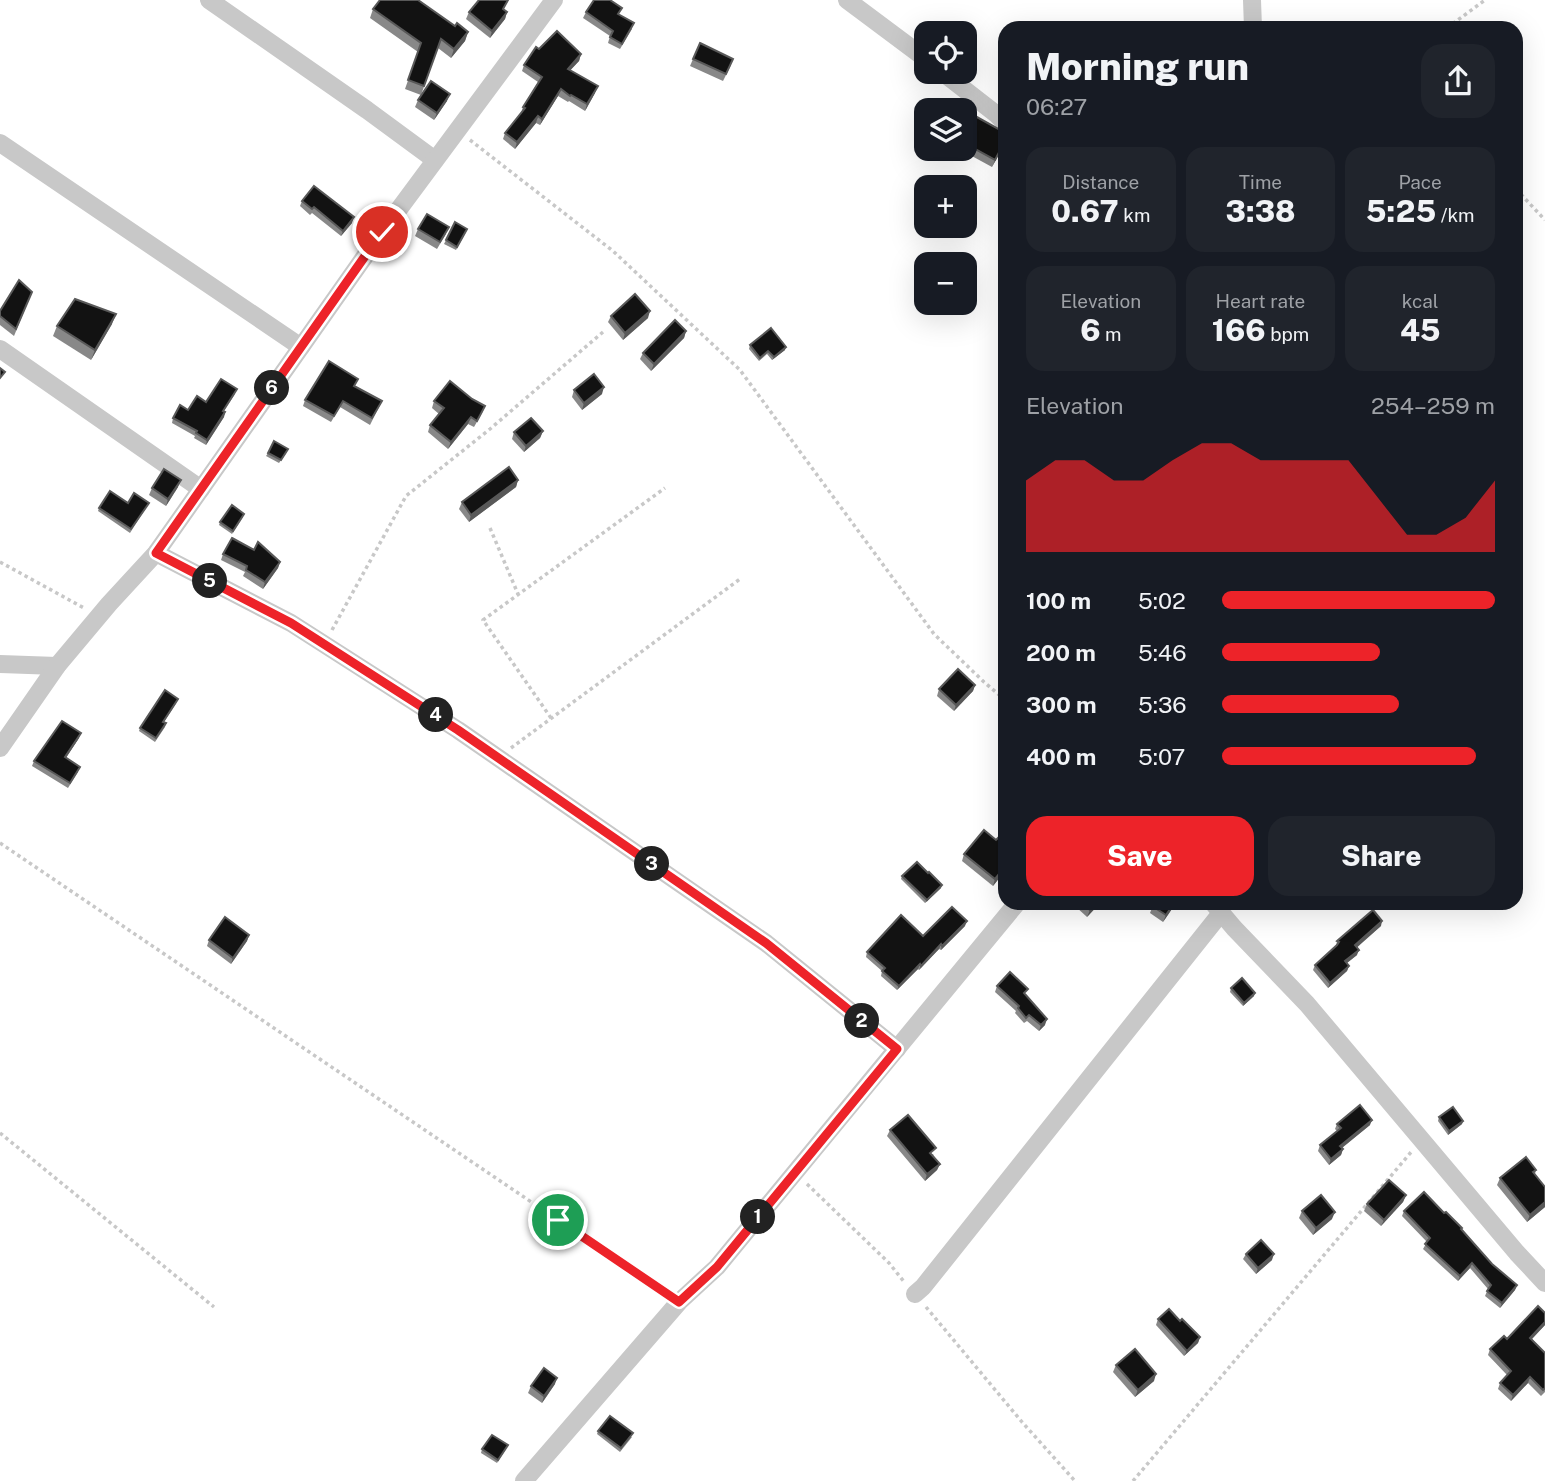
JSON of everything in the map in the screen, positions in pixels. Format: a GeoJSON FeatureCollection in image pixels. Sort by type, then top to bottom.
{"type":"FeatureCollection","features":[{"type":"Feature","properties":{"kind":"street"},"geometry":{"type":"LineString","coordinates":[[209,0],[435,160]]}},
{"type":"Feature","properties":{"kind":"street"},"geometry":{"type":"LineString","coordinates":[[0,748],[57,666],[156,553],[382,232],[554,0]]}},
{"type":"Feature","properties":{"kind":"street"},"geometry":{"type":"LineString","coordinates":[[847,0],[914,51]]}},
{"type":"Feature","properties":{"kind":"street"},"geometry":{"type":"LineString","coordinates":[[1252,0],[1253,21]]}},
{"type":"Feature","properties":{"kind":"street"},"geometry":{"type":"LineString","coordinates":[[957,84],[998,117]]}},
{"type":"Feature","properties":{"kind":"street"},"geometry":{"type":"LineString","coordinates":[[0,143],[301,347]]}},
{"type":"Feature","properties":{"kind":"street"},"geometry":{"type":"LineString","coordinates":[[0,349],[201,489]]}},
{"type":"Feature","properties":{"kind":"street"},"geometry":{"type":"LineString","coordinates":[[156,553],[291,623],[458,730],[766,943],[897,1049]]}},
{"type":"Feature","properties":{"kind":"street"},"geometry":{"type":"LineString","coordinates":[[0,664],[57,666]]}},
{"type":"Feature","properties":{"kind":"street"},"geometry":{"type":"LineString","coordinates":[[524,1481],[679,1302],[717,1267],[1011,910]]}},
{"type":"Feature","properties":{"kind":"street"},"geometry":{"type":"LineString","coordinates":[[915,1294],[1215,910]]}},
{"type":"Feature","properties":{"kind":"street"},"geometry":{"type":"LineString","coordinates":[[1219,910],[1307,1004],[1545,1283]]}},
{"type":"Feature","properties":{"kind":"path"},"geometry":{"type":"LineString","coordinates":[[1456,21],[1485,0]]}},
{"type":"Feature","properties":{"kind":"path"},"geometry":{"type":"LineString","coordinates":[[457,130],[613,251],[740,370],[934,634],[998,694]]}},
{"type":"Feature","properties":{"kind":"path"},"geometry":{"type":"LineString","coordinates":[[1523,196],[1545,220]]}},
{"type":"Feature","properties":{"kind":"path"},"geometry":{"type":"LineString","coordinates":[[324,644],[406,496],[490,429],[603,332]]}},
{"type":"Feature","properties":{"kind":"path"},"geometry":{"type":"LineString","coordinates":[[551,718],[483,620],[665,488]]}},
{"type":"Feature","properties":{"kind":"path"},"geometry":{"type":"LineString","coordinates":[[490,528],[518,594]]}},
{"type":"Feature","properties":{"kind":"path"},"geometry":{"type":"LineString","coordinates":[[0,562],[99,616]]}},
{"type":"Feature","properties":{"kind":"path"},"geometry":{"type":"LineString","coordinates":[[498,757],[740,579]]}},
{"type":"Feature","properties":{"kind":"path"},"geometry":{"type":"LineString","coordinates":[[0,843],[679,1302]]}},
{"type":"Feature","properties":{"kind":"path"},"geometry":{"type":"LineString","coordinates":[[0,1133],[214,1307]]}},
{"type":"Feature","properties":{"kind":"path"},"geometry":{"type":"LineString","coordinates":[[1133,1481],[1421,1140]]}},
{"type":"Feature","properties":{"kind":"path"},"geometry":{"type":"LineString","coordinates":[[796,1172],[889,1263],[1021,1422],[1075,1481]]}},
{"type":"Feature","properties":{"kind":"path"},"geometry":{"type":"LineString","coordinates":[[1066,1481],[1071,1476]]}},
{"type":"Feature","properties":{"kind":"building"},"geometry":{"type":"Polygon","coordinates":[[[380,0],[418,0],[468,32],[454,49],[441,39],[424,86],[408,80],[421,43],[373,9],[380,0]]]}},
{"type":"Feature","properties":{"kind":"building"},"geometry":{"type":"Polygon","coordinates":[[[479,0],[508,0],[503,9],[507,12],[492,31],[469,12],[479,0]]]}},
{"type":"Feature","properties":{"kind":"building"},"geometry":{"type":"Polygon","coordinates":[[[594,0],[610,0],[622,8],[618,14],[634,23],[622,44],[610,37],[613,31],[586,12],[594,0]]]}},
{"type":"Feature","properties":{"kind":"building"},"geometry":{"type":"Polygon","coordinates":[[[557,31],[581,54],[568,69],[598,86],[587,104],[561,89],[542,119],[538,116],[517,142],[505,133],[525,108],[523,107],[542,77],[524,65],[536,47],[539,49],[557,31]]]}},
{"type":"Feature","properties":{"kind":"building"},"geometry":{"type":"Polygon","coordinates":[[[700,43],[733,59],[726,74],[693,59],[700,43]]]}},
{"type":"Feature","properties":{"kind":"building"},"geometry":{"type":"Polygon","coordinates":[[[431,81],[450,94],[437,113],[418,100],[431,81]]]}},
{"type":"Feature","properties":{"kind":"building"},"geometry":{"type":"Polygon","coordinates":[[[977,117],[998,129],[998,154],[995,160],[977,150],[977,117]]]}},
{"type":"Feature","properties":{"kind":"building"},"geometry":{"type":"Polygon","coordinates":[[[314,186],[354,217],[343,231],[314,207],[312,209],[302,201],[314,186]]]}},
{"type":"Feature","properties":{"kind":"building"},"geometry":{"type":"Polygon","coordinates":[[[427,214],[449,227],[440,242],[418,229],[427,214]]]}},
{"type":"Feature","properties":{"kind":"building"},"geometry":{"type":"Polygon","coordinates":[[[455,222],[467,229],[457,247],[446,240],[455,222]]]}},
{"type":"Feature","properties":{"kind":"building"},"geometry":{"type":"Polygon","coordinates":[[[19,280],[32,292],[16,329],[0,316],[0,311],[19,280]]]}},
{"type":"Feature","properties":{"kind":"building"},"geometry":{"type":"Polygon","coordinates":[[[635,294],[650,311],[625,333],[611,316],[635,294]]]}},
{"type":"Feature","properties":{"kind":"building"},"geometry":{"type":"Polygon","coordinates":[[[75,299],[116,314],[95,350],[57,326],[75,299]]]}},
{"type":"Feature","properties":{"kind":"building"},"geometry":{"type":"Polygon","coordinates":[[[675,320],[686,331],[654,364],[643,353],[675,320]]]}},
{"type":"Feature","properties":{"kind":"building"},"geometry":{"type":"Polygon","coordinates":[[[771,328],[786,347],[774,357],[768,351],[760,358],[750,345],[771,328]]]}},
{"type":"Feature","properties":{"kind":"building"},"geometry":{"type":"Polygon","coordinates":[[[329,361],[358,379],[354,386],[382,401],[372,418],[343,401],[334,416],[305,400],[329,361]]]}},
{"type":"Feature","properties":{"kind":"building"},"geometry":{"type":"Polygon","coordinates":[[[594,374],[604,387],[584,403],[574,390],[594,374]]]}},
{"type":"Feature","properties":{"kind":"building"},"geometry":{"type":"Polygon","coordinates":[[[221,379],[237,389],[207,440],[196,433],[197,431],[173,418],[180,405],[188,410],[197,396],[206,402],[221,379]]]}},
{"type":"Feature","properties":{"kind":"building"},"geometry":{"type":"Polygon","coordinates":[[[450,381],[485,406],[477,421],[471,417],[451,442],[430,425],[444,408],[434,401],[450,381]]]}},
{"type":"Feature","properties":{"kind":"building"},"geometry":{"type":"Polygon","coordinates":[[[531,418],[543,431],[526,446],[514,432],[531,418]]]}},
{"type":"Feature","properties":{"kind":"building"},"geometry":{"type":"Polygon","coordinates":[[[274,441],[288,449],[281,460],[268,453],[274,441]]]}},
{"type":"Feature","properties":{"kind":"building"},"geometry":{"type":"Polygon","coordinates":[[[509,467],[518,480],[471,515],[462,502],[509,467]]]}},
{"type":"Feature","properties":{"kind":"building"},"geometry":{"type":"Polygon","coordinates":[[[164,469],[181,480],[168,499],[152,488],[164,469]]]}},
{"type":"Feature","properties":{"kind":"building"},"geometry":{"type":"Polygon","coordinates":[[[110,491],[128,503],[134,493],[149,503],[131,529],[99,508],[110,491]]]}},
{"type":"Feature","properties":{"kind":"building"},"geometry":{"type":"Polygon","coordinates":[[[232,505],[244,514],[233,531],[220,522],[232,505]]]}},
{"type":"Feature","properties":{"kind":"building"},"geometry":{"type":"Polygon","coordinates":[[[232,538],[254,550],[258,542],[280,562],[265,582],[246,570],[247,566],[223,554],[232,538]]]}},
{"type":"Feature","properties":{"kind":"building"},"geometry":{"type":"Polygon","coordinates":[[[958,669],[975,685],[956,705],[939,689],[958,669]]]}},
{"type":"Feature","properties":{"kind":"building"},"geometry":{"type":"Polygon","coordinates":[[[165,690],[178,699],[156,738],[140,728],[165,690]]]}},
{"type":"Feature","properties":{"kind":"building"},"geometry":{"type":"Polygon","coordinates":[[[62,721],[81,733],[65,757],[80,767],[70,783],[34,761],[62,721]]]}},
{"type":"Feature","properties":{"kind":"building"},"geometry":{"type":"Polygon","coordinates":[[[984,830],[996,840],[998,838],[998,875],[995,879],[964,854],[984,830]]]}},
{"type":"Feature","properties":{"kind":"building"},"geometry":{"type":"Polygon","coordinates":[[[917,862],[942,885],[927,900],[902,876],[917,862]]]}},
{"type":"Feature","properties":{"kind":"building"},"geometry":{"type":"Polygon","coordinates":[[[952,907],[967,921],[899,986],[882,971],[885,968],[867,952],[901,915],[923,936],[952,907]]]}},
{"type":"Feature","properties":{"kind":"building"},"geometry":{"type":"Polygon","coordinates":[[[1373,910],[1382,921],[1355,945],[1359,950],[1345,961],[1349,966],[1330,983],[1315,965],[1337,945],[1337,941],[1373,910]]]}},
{"type":"Feature","properties":{"kind":"building"},"geometry":{"type":"Polygon","coordinates":[[[225,917],[249,935],[233,958],[209,940],[225,917]]]}},
{"type":"Feature","properties":{"kind":"building"},"geometry":{"type":"Polygon","coordinates":[[[1010,972],[1028,989],[1024,993],[1047,1019],[1041,1025],[1029,1015],[1026,1018],[1019,1006],[997,986],[1010,972]]]}},
{"type":"Feature","properties":{"kind":"building"},"geometry":{"type":"Polygon","coordinates":[[[1242,978],[1255,993],[1244,1003],[1231,988],[1242,978]]]}},
{"type":"Feature","properties":{"kind":"building"},"geometry":{"type":"Polygon","coordinates":[[[1360,1105],[1372,1120],[1340,1146],[1343,1149],[1331,1159],[1320,1145],[1341,1128],[1337,1124],[1360,1105]]]}},
{"type":"Feature","properties":{"kind":"building"},"geometry":{"type":"Polygon","coordinates":[[[1453,1107],[1463,1121],[1449,1131],[1439,1117],[1453,1107]]]}},
{"type":"Feature","properties":{"kind":"building"},"geometry":{"type":"Polygon","coordinates":[[[908,1115],[936,1148],[930,1153],[940,1164],[927,1174],[890,1130],[908,1115]]]}},
{"type":"Feature","properties":{"kind":"building"},"geometry":{"type":"Polygon","coordinates":[[[1526,1157],[1536,1170],[1533,1172],[1545,1187],[1545,1202],[1530,1215],[1500,1178],[1526,1157]]]}},
{"type":"Feature","properties":{"kind":"building"},"geometry":{"type":"Polygon","coordinates":[[[1389,1180],[1406,1195],[1384,1220],[1367,1204],[1389,1180]]]}},
{"type":"Feature","properties":{"kind":"building"},"geometry":{"type":"Polygon","coordinates":[[[1424,1192],[1462,1228],[1492,1264],[1517,1285],[1502,1303],[1487,1291],[1491,1285],[1472,1263],[1460,1276],[1425,1244],[1430,1238],[1404,1211],[1424,1192]]]}},
{"type":"Feature","properties":{"kind":"building"},"geometry":{"type":"Polygon","coordinates":[[[1321,1195],[1335,1212],[1316,1228],[1302,1211],[1321,1195]]]}},
{"type":"Feature","properties":{"kind":"building"},"geometry":{"type":"Polygon","coordinates":[[[1261,1240],[1274,1254],[1258,1268],[1246,1254],[1261,1240]]]}},
{"type":"Feature","properties":{"kind":"building"},"geometry":{"type":"Polygon","coordinates":[[[1538,1306],[1545,1313],[1545,1322],[1530,1338],[1545,1353],[1545,1388],[1543,1390],[1530,1377],[1513,1395],[1500,1383],[1511,1371],[1490,1349],[1504,1336],[1507,1339],[1538,1306]]]}},
{"type":"Feature","properties":{"kind":"building"},"geometry":{"type":"Polygon","coordinates":[[[1169,1309],[1200,1337],[1187,1351],[1158,1319],[1169,1309]]]}},
{"type":"Feature","properties":{"kind":"building"},"geometry":{"type":"Polygon","coordinates":[[[1135,1349],[1156,1374],[1138,1390],[1116,1365],[1135,1349]]]}},
{"type":"Feature","properties":{"kind":"building"},"geometry":{"type":"Polygon","coordinates":[[[544,1368],[557,1378],[544,1396],[531,1386],[544,1368]]]}},
{"type":"Feature","properties":{"kind":"building"},"geometry":{"type":"Polygon","coordinates":[[[610,1416],[633,1433],[621,1448],[598,1431],[610,1416]]]}},
{"type":"Feature","properties":{"kind":"building"},"geometry":{"type":"Polygon","coordinates":[[[492,1435],[508,1445],[498,1460],[482,1449],[492,1435]]]}},
{"type":"Feature","properties":{"kind":"route"},"geometry":{"type":"LineString","coordinates":[[382,232],[156,553],[291,623],[458,730],[766,943],[897,1049],[717,1267],[679,1302],[558,1220]]}}]}
